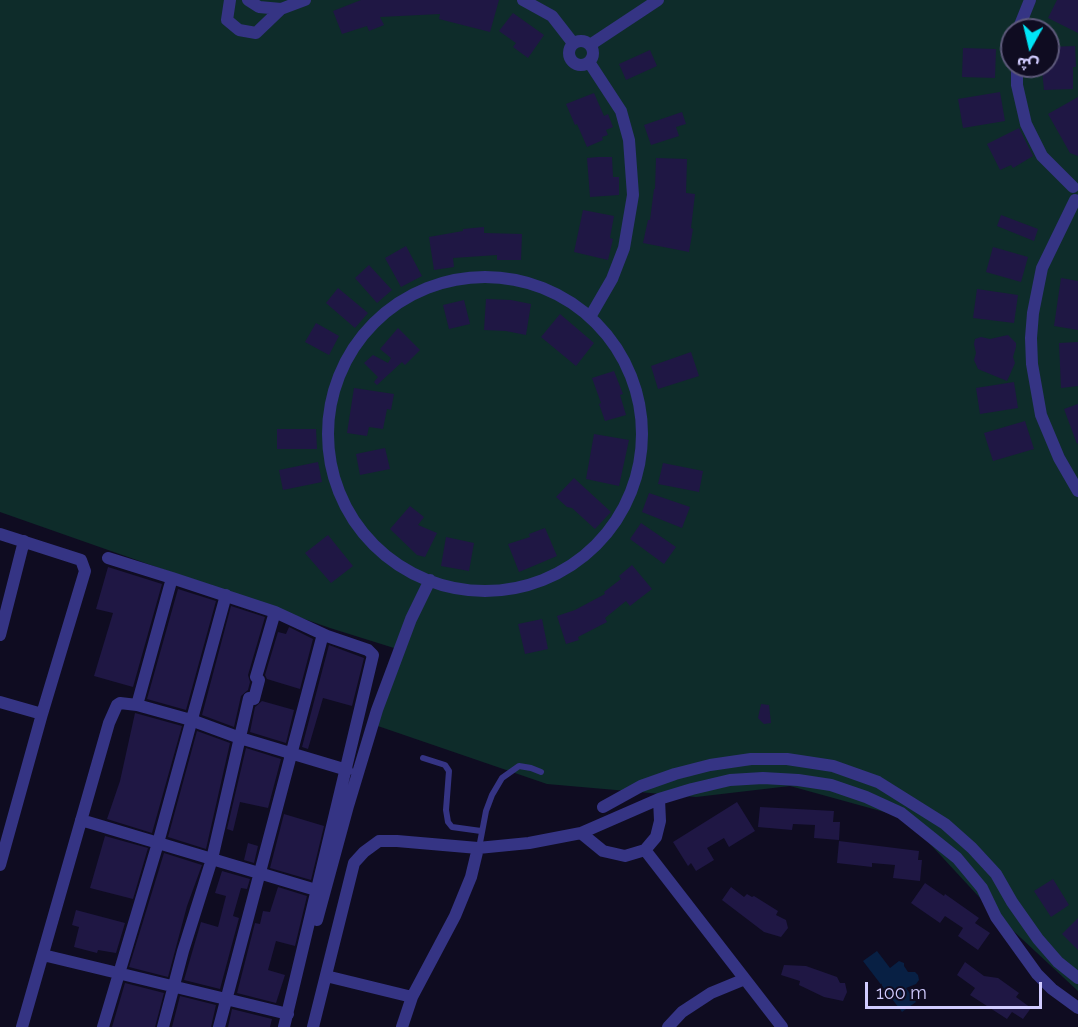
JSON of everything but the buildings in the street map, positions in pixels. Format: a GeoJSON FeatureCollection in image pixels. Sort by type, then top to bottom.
{"type":"FeatureCollection","features":[{"type":"Feature","properties":{"kind":"street"},"geometry":{"type":"LineString","coordinates":[[230,0],[227,20],[239,30],[256,33],[281,9],[305,0]]}},
{"type":"Feature","properties":{"kind":"street"},"geometry":{"type":"LineString","coordinates":[[248,0],[259,7],[281,9]]}},
{"type":"Feature","properties":{"kind":"street"},"geometry":{"type":"LineString","coordinates":[[523,0],[552,16],[573,43]]}},
{"type":"Feature","properties":{"kind":"street"},"geometry":{"type":"LineString","coordinates":[[590,45],[658,0]]}},
{"type":"Feature","properties":{"kind":"street"},"geometry":{"type":"LineString","coordinates":[[1023,18],[1030,0]]}},
{"type":"Feature","properties":{"kind":"street"},"geometry":{"type":"LineString","coordinates":[[582,40],[590,45],[593,54],[589,62],[580,65],[571,61],[568,52],[573,43],[582,40]]}},
{"type":"Feature","properties":{"kind":"street"},"geometry":{"type":"LineString","coordinates":[[589,62],[621,111],[629,140],[633,195],[624,248],[612,279],[590,317]]}},
{"type":"Feature","properties":{"kind":"street"},"geometry":{"type":"LineString","coordinates":[[1017,78],[1026,124],[1042,156],[1059,175],[1075,185],[1071,194],[1076,201],[1042,268],[1033,313],[1031,338],[1032,364],[1041,415],[1059,458],[1078,491]]}},
{"type":"Feature","properties":{"kind":"street"},"geometry":{"type":"LineString","coordinates":[[480,277],[527,283],[560,297],[590,317],[608,336],[630,374],[640,407],[642,441],[631,492],[609,529],[592,548],[549,577],[515,587],[490,590],[463,589],[430,580],[395,561],[370,541],[355,522],[343,501],[329,456],[330,408],[336,385],[349,356],[373,324],[391,308],[422,291],[456,280],[480,277]]}},
{"type":"Feature","properties":{"kind":"street"},"geometry":{"type":"LineString","coordinates":[[0,534],[81,560],[84,571],[0,865]]}},
{"type":"Feature","properties":{"kind":"street"},"geometry":{"type":"LineString","coordinates":[[0,635],[24,541]]}},
{"type":"Feature","properties":{"kind":"street"},"geometry":{"type":"LineString","coordinates":[[108,558],[275,612],[323,634],[368,650],[373,655],[284,1027]]}},
{"type":"Feature","properties":{"kind":"street"},"geometry":{"type":"LineString","coordinates":[[137,705],[172,578]]}},
{"type":"Feature","properties":{"kind":"street"},"geometry":{"type":"LineString","coordinates":[[290,1027],[360,761],[396,657],[430,580]]}},
{"type":"Feature","properties":{"kind":"street"},"geometry":{"type":"LineString","coordinates":[[103,1027],[158,843],[226,595]]}},
{"type":"Feature","properties":{"kind":"street"},"geometry":{"type":"LineString","coordinates":[[163,1027],[192,916],[212,859],[249,698],[254,699],[259,680],[256,677],[258,666],[275,612]]}},
{"type":"Feature","properties":{"kind":"street"},"geometry":{"type":"LineString","coordinates":[[219,1027],[323,634]]}},
{"type":"Feature","properties":{"kind":"street"},"geometry":{"type":"LineString","coordinates":[[0,702],[42,714]]}},
{"type":"Feature","properties":{"kind":"street"},"geometry":{"type":"LineString","coordinates":[[22,1027],[109,723],[115,708],[120,703],[137,705],[191,720],[240,738],[346,770]]}},
{"type":"Feature","properties":{"kind":"street"},"geometry":{"type":"LineString","coordinates":[[603,807],[641,786],[710,765],[751,759],[787,759],[834,766],[878,782],[945,824],[996,874],[1038,939],[1058,962],[1078,978]]}},
{"type":"Feature","properties":{"kind":"street"},"geometry":{"type":"LineString","coordinates":[[313,1027],[354,863],[379,841],[478,849],[529,843],[581,833],[659,799],[730,780],[763,778],[831,785],[901,813],[957,858],[982,888],[996,917],[1037,974],[1052,989],[1078,1008]]}},
{"type":"Feature","properties":{"kind":"street"},"geometry":{"type":"LineString","coordinates":[[581,833],[603,851],[625,856],[645,850],[656,837],[660,821],[659,799]]}},
{"type":"Feature","properties":{"kind":"street"},"geometry":{"type":"LineString","coordinates":[[81,820],[316,890]]}},
{"type":"Feature","properties":{"kind":"street"},"geometry":{"type":"LineString","coordinates":[[402,1027],[412,998],[455,916],[471,878],[478,849]]}},
{"type":"Feature","properties":{"kind":"street"},"geometry":{"type":"LineString","coordinates":[[645,850],[782,1027]]}},
{"type":"Feature","properties":{"kind":"street"},"geometry":{"type":"LineString","coordinates":[[43,955],[288,1014]]}},
{"type":"Feature","properties":{"kind":"street"},"geometry":{"type":"LineString","coordinates":[[326,976],[412,998]]}},
{"type":"Feature","properties":{"kind":"street"},"geometry":{"type":"LineString","coordinates":[[668,1027],[682,1012],[711,993],[745,979]]}},
{"type":"Feature","properties":{"kind":"lane"},"geometry":{"type":"LineString","coordinates":[[423,758],[445,765],[449,771],[446,810],[448,822],[452,827],[481,831]]}},
{"type":"Feature","properties":{"kind":"lane"},"geometry":{"type":"LineString","coordinates":[[478,849],[492,795],[502,778],[519,766],[542,772]]}},
{"type":"Feature","properties":{"kind":"green space"},"geometry":{"type":"Polygon","coordinates":[[[0,0],[1078,0],[1078,991],[993,912],[906,818],[790,786],[696,797],[547,784],[372,724],[394,648],[330,628],[0,512],[0,0]]]}},
{"type":"Feature","properties":{"kind":"water"},"geometry":{"type":"Polygon","coordinates":[[[877,951],[890,968],[899,961],[904,963],[908,972],[915,972],[918,975],[919,980],[916,984],[906,988],[916,1002],[902,1012],[863,961],[877,951]]]}}]}
